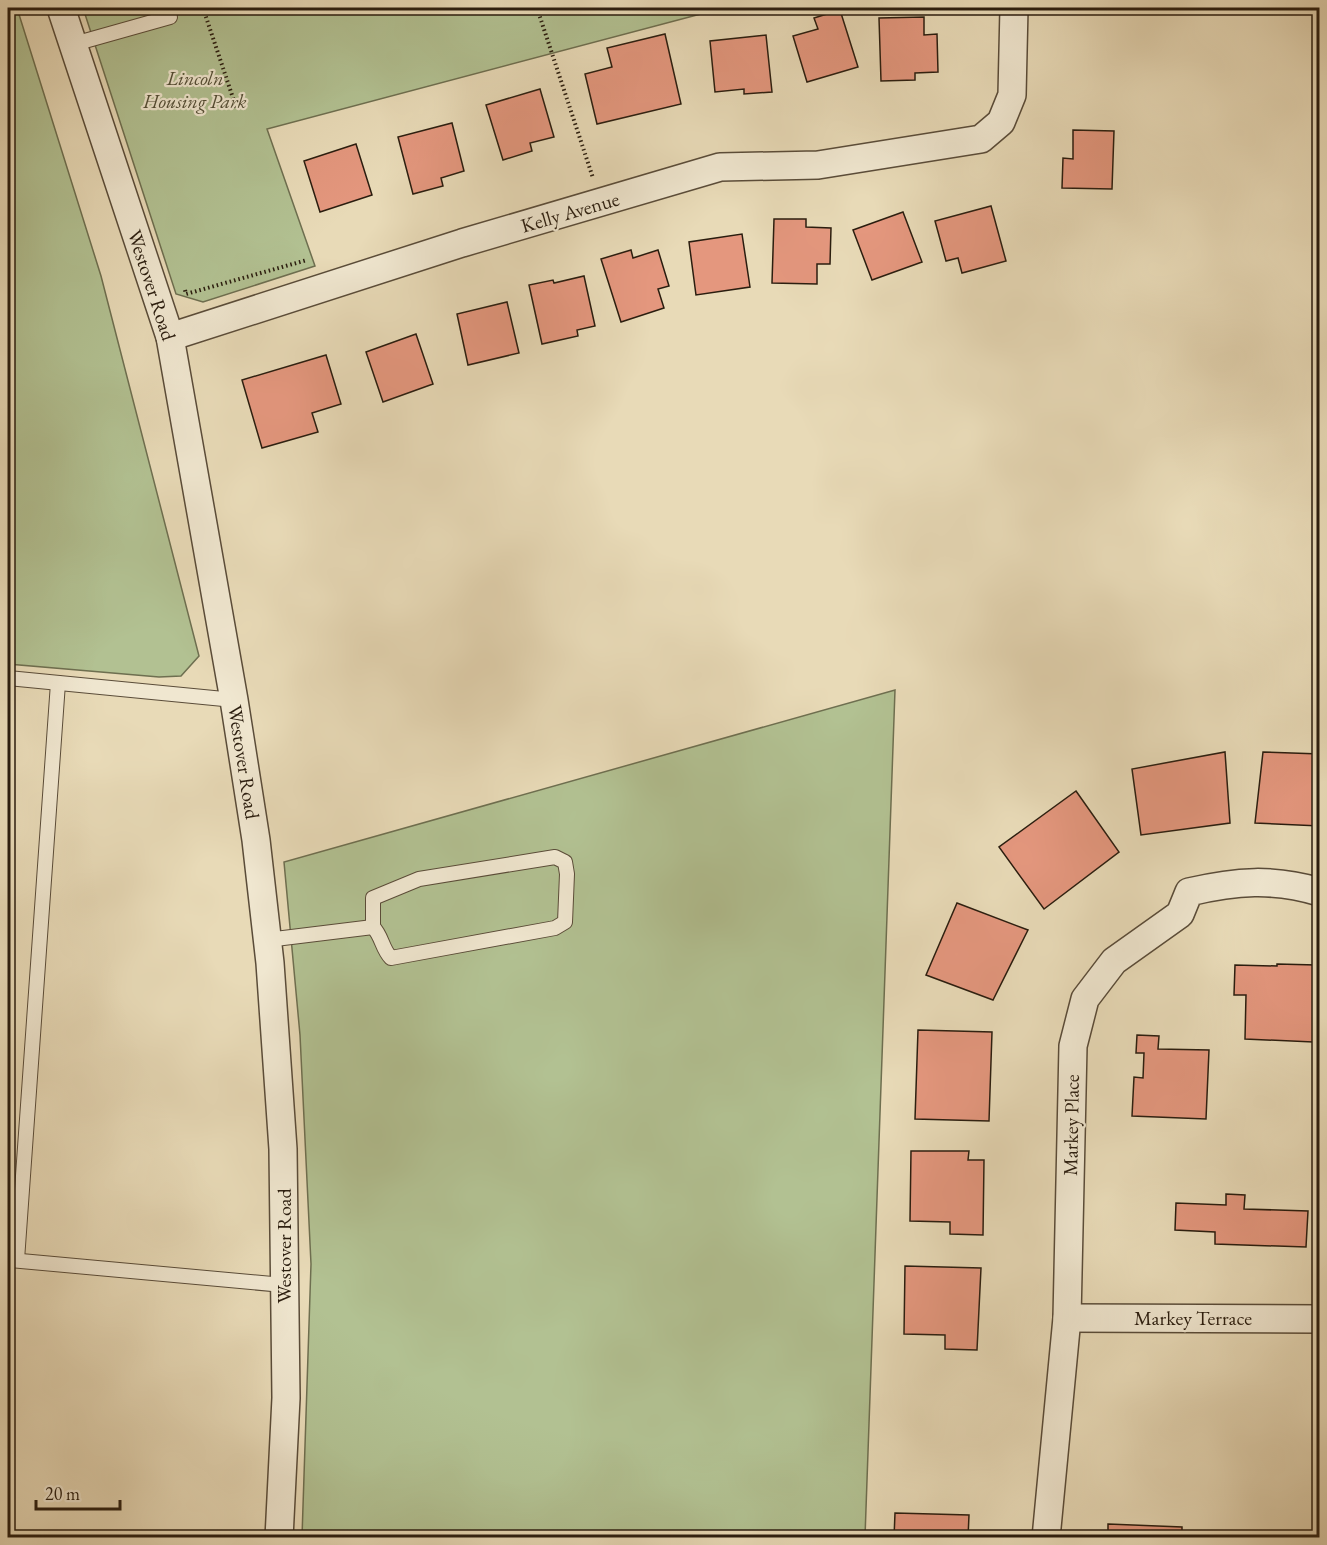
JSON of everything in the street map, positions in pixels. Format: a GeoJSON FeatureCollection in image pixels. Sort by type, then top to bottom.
{"type":"FeatureCollection","features":[{"type":"Feature","properties":{"kind":"street","name":"Westover Road"},"geometry":{"type":"LineString","coordinates":[[61,8],[170,337],[234,700],[256,840],[267,940],[283,1149],[286,1398],[279,1538]]}},
{"type":"Feature","properties":{"kind":"street","name":"Kelly Avenue"},"geometry":{"type":"LineString","coordinates":[[170,337],[462,243],[720,167],[819,165],[981,139],[1001,122],[1012,95],[1014,8]]}},
{"type":"Feature","properties":{"kind":"street","name":"Markey Place"},"geometry":{"type":"LineString","coordinates":[[1047,1538],[1067,1318],[1073,1046],[1084,999],[1114,961],[1180,914],[1189,892],[1224,884],[1260,881],[1296,885],[1320,892]]}},
{"type":"Feature","properties":{"kind":"street","name":"Markey Terrace"},"geometry":{"type":"LineString","coordinates":[[1067,1318],[1320,1318]]}},
{"type":"Feature","properties":{"kind":"lane"},"geometry":{"type":"LineString","coordinates":[[74,44],[170,17]]}},
{"type":"Feature","properties":{"kind":"lane"},"geometry":{"type":"LineString","coordinates":[[8,678],[234,700]]}},
{"type":"Feature","properties":{"kind":"lane"},"geometry":{"type":"LineString","coordinates":[[58,683],[12,1260],[283,1285]]}},
{"type":"Feature","properties":{"kind":"lane"},"geometry":{"type":"LineString","coordinates":[[555,857],[565,862],[567,874],[565,922],[555,928],[391,958],[385,952],[379,934],[373,927],[373,898],[419,879],[555,857]]}},
{"type":"Feature","properties":{"kind":"lane"},"geometry":{"type":"LineString","coordinates":[[267,940],[373,927]]}},
{"type":"Feature","properties":{"kind":"path"},"geometry":{"type":"LineString","coordinates":[[203,8],[237,110]]}},
{"type":"Feature","properties":{"kind":"path"},"geometry":{"type":"LineString","coordinates":[[545,8],[538,9],[601,203]]}},
{"type":"Feature","properties":{"kind":"path"},"geometry":{"type":"LineString","coordinates":[[182,282],[186,294],[307,260]]}},
{"type":"Feature","properties":{"kind":"green space"},"geometry":{"type":"Polygon","coordinates":[[[8,8],[17,8],[101,276],[199,656],[181,676],[159,677],[8,664],[8,8]]]}},
{"type":"Feature","properties":{"kind":"green space","name":"Lincoln Housing Park"},"geometry":{"type":"Polygon","coordinates":[[[83,8],[742,8],[712,11],[267,129],[315,266],[203,302],[176,294],[83,8]]]}},
{"type":"Feature","properties":{"kind":"green space"},"geometry":{"type":"Polygon","coordinates":[[[895,690],[865,1537],[302,1537],[311,1264],[300,1035],[284,862],[895,690]]]}},
{"type":"Feature","properties":{"kind":"building"},"geometry":{"type":"Polygon","coordinates":[[[840,10],[858,67],[807,82],[793,36],[818,29],[814,18],[840,10]]]}},
{"type":"Feature","properties":{"kind":"building"},"geometry":{"type":"Polygon","coordinates":[[[924,17],[924,35],[937,34],[938,72],[915,73],[915,80],[881,81],[879,18],[924,17]]]}},
{"type":"Feature","properties":{"kind":"building"},"geometry":{"type":"Polygon","coordinates":[[[665,34],[681,104],[597,124],[585,74],[612,67],[607,48],[665,34]]]}},
{"type":"Feature","properties":{"kind":"building"},"geometry":{"type":"Polygon","coordinates":[[[766,35],[772,92],[744,94],[744,89],[715,92],[710,41],[766,35]]]}},
{"type":"Feature","properties":{"kind":"building"},"geometry":{"type":"Polygon","coordinates":[[[540,89],[554,137],[530,143],[532,151],[503,160],[486,105],[540,89]]]}},
{"type":"Feature","properties":{"kind":"building"},"geometry":{"type":"Polygon","coordinates":[[[452,123],[464,171],[441,178],[443,186],[413,194],[398,137],[452,123]]]}},
{"type":"Feature","properties":{"kind":"building"},"geometry":{"type":"Polygon","coordinates":[[[1073,130],[1114,131],[1112,189],[1062,188],[1063,158],[1073,159],[1073,130]]]}},
{"type":"Feature","properties":{"kind":"building"},"geometry":{"type":"Polygon","coordinates":[[[356,144],[372,195],[320,212],[304,161],[356,144]]]}},
{"type":"Feature","properties":{"kind":"building"},"geometry":{"type":"Polygon","coordinates":[[[991,206],[1006,261],[962,273],[958,258],[946,261],[935,221],[991,206]]]}},
{"type":"Feature","properties":{"kind":"building"},"geometry":{"type":"Polygon","coordinates":[[[903,212],[922,262],[872,280],[853,230],[903,212]]]}},
{"type":"Feature","properties":{"kind":"building"},"geometry":{"type":"Polygon","coordinates":[[[774,219],[806,219],[806,227],[831,228],[830,264],[817,264],[817,284],[772,283],[774,219]]]}},
{"type":"Feature","properties":{"kind":"building"},"geometry":{"type":"Polygon","coordinates":[[[742,234],[750,287],[696,295],[689,242],[742,234]]]}},
{"type":"Feature","properties":{"kind":"building"},"geometry":{"type":"Polygon","coordinates":[[[631,250],[633,258],[658,250],[669,286],[658,289],[664,308],[621,322],[601,259],[631,250]]]}},
{"type":"Feature","properties":{"kind":"building"},"geometry":{"type":"Polygon","coordinates":[[[584,276],[595,326],[577,330],[578,336],[542,344],[529,285],[553,280],[554,283],[584,276]]]}},
{"type":"Feature","properties":{"kind":"building"},"geometry":{"type":"Polygon","coordinates":[[[507,302],[519,353],[468,365],[457,314],[507,302]]]}},
{"type":"Feature","properties":{"kind":"building"},"geometry":{"type":"Polygon","coordinates":[[[416,334],[433,384],[383,402],[366,352],[416,334]]]}},
{"type":"Feature","properties":{"kind":"building"},"geometry":{"type":"Polygon","coordinates":[[[326,355],[341,404],[312,413],[318,432],[262,448],[242,380],[326,355]]]}},
{"type":"Feature","properties":{"kind":"building"},"geometry":{"type":"Polygon","coordinates":[[[1225,752],[1230,823],[1141,835],[1132,769],[1225,752]]]}},
{"type":"Feature","properties":{"kind":"building"},"geometry":{"type":"Polygon","coordinates":[[[1263,752],[1320,754],[1320,826],[1255,823],[1263,752]]]}},
{"type":"Feature","properties":{"kind":"building"},"geometry":{"type":"Polygon","coordinates":[[[1076,791],[1119,852],[1044,909],[999,847],[1076,791]]]}},
{"type":"Feature","properties":{"kind":"building"},"geometry":{"type":"Polygon","coordinates":[[[957,903],[1028,930],[993,1000],[926,975],[957,903]]]}},
{"type":"Feature","properties":{"kind":"building"},"geometry":{"type":"Polygon","coordinates":[[[1277,964],[1316,965],[1313,1042],[1245,1039],[1246,995],[1234,995],[1235,965],[1277,966],[1277,964]]]}},
{"type":"Feature","properties":{"kind":"building"},"geometry":{"type":"Polygon","coordinates":[[[918,1030],[992,1032],[989,1121],[915,1119],[918,1030]]]}},
{"type":"Feature","properties":{"kind":"building"},"geometry":{"type":"Polygon","coordinates":[[[1137,1035],[1159,1036],[1158,1049],[1209,1050],[1206,1119],[1132,1116],[1134,1077],[1143,1078],[1144,1053],[1136,1053],[1137,1035]]]}},
{"type":"Feature","properties":{"kind":"building"},"geometry":{"type":"Polygon","coordinates":[[[911,1151],[969,1151],[968,1160],[984,1160],[983,1235],[950,1234],[950,1222],[910,1221],[911,1151]]]}},
{"type":"Feature","properties":{"kind":"building"},"geometry":{"type":"Polygon","coordinates":[[[1226,1194],[1245,1195],[1244,1209],[1308,1211],[1306,1247],[1215,1244],[1215,1232],[1175,1230],[1176,1203],[1226,1205],[1226,1194]]]}},
{"type":"Feature","properties":{"kind":"building"},"geometry":{"type":"Polygon","coordinates":[[[905,1266],[981,1268],[977,1350],[945,1349],[945,1335],[904,1334],[905,1266]]]}},
{"type":"Feature","properties":{"kind":"building"},"geometry":{"type":"Polygon","coordinates":[[[895,1513],[969,1515],[968,1538],[894,1538],[895,1513]]]}},
{"type":"Feature","properties":{"kind":"building"},"geometry":{"type":"Polygon","coordinates":[[[1108,1524],[1182,1527],[1182,1538],[1108,1538],[1108,1524]]]}}]}
